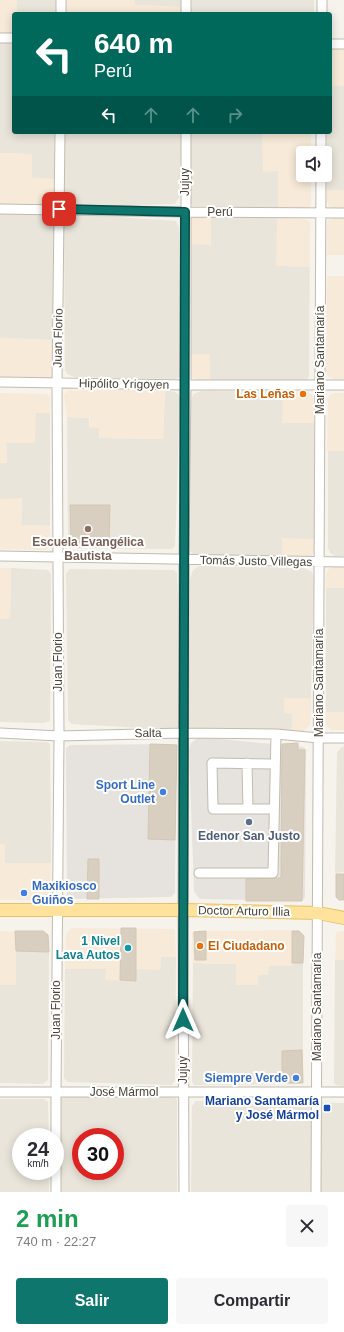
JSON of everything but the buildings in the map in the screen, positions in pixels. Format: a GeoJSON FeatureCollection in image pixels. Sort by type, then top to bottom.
{"type":"FeatureCollection","features":[{"type":"Feature","properties":{"kind":"main road","name":"Doctor Arturo Illia"},"geometry":{"type":"LineString","coordinates":[[0,910],[183,910],[318,913],[344,918]]}},
{"type":"Feature","properties":{"kind":"street"},"geometry":{"type":"LineString","coordinates":[[61,0],[61,12]]}},
{"type":"Feature","properties":{"kind":"street"},"geometry":{"type":"LineString","coordinates":[[186,0],[186,12]]}},
{"type":"Feature","properties":{"kind":"street"},"geometry":{"type":"LineString","coordinates":[[322,0],[322,12]]}},
{"type":"Feature","properties":{"kind":"street"},"geometry":{"type":"LineString","coordinates":[[0,38],[12,38]]}},
{"type":"Feature","properties":{"kind":"street"},"geometry":{"type":"LineString","coordinates":[[332,44],[344,44]]}},
{"type":"Feature","properties":{"kind":"street","name":"Juan Florio"},"geometry":{"type":"LineString","coordinates":[[56,1192],[59,736],[57,383],[60,134]]}},
{"type":"Feature","properties":{"kind":"street","name":"Jujuy"},"geometry":{"type":"LineString","coordinates":[[184,1192],[183,910],[186,134]]}},
{"type":"Feature","properties":{"kind":"street"},"geometry":{"type":"LineString","coordinates":[[321,134],[321,146]]}},
{"type":"Feature","properties":{"kind":"street","name":"Mariano Santamaría"},"geometry":{"type":"LineString","coordinates":[[316,1192],[321,182]]}},
{"type":"Feature","properties":{"kind":"street","name":"Perú"},"geometry":{"type":"LineString","coordinates":[[0,209],[344,213]]}},
{"type":"Feature","properties":{"kind":"street","name":"Hipólito Yrigoyen"},"geometry":{"type":"LineString","coordinates":[[0,382],[186,385],[344,385]]}},
{"type":"Feature","properties":{"kind":"street","name":"Tomás Justo Villegas"},"geometry":{"type":"LineString","coordinates":[[0,556],[344,562]]}},
{"type":"Feature","properties":{"kind":"street","name":"Salta"},"geometry":{"type":"LineString","coordinates":[[0,734],[59,736],[184,733],[276,734],[319,738],[344,738]]}},
{"type":"Feature","properties":{"kind":"street"},"geometry":{"type":"LineString","coordinates":[[199,873],[272,873],[276,734]]}},
{"type":"Feature","properties":{"kind":"street"},"geometry":{"type":"LineString","coordinates":[[274,809],[213,809],[212,763],[275,764]]}},
{"type":"Feature","properties":{"kind":"street"},"geometry":{"type":"LineString","coordinates":[[247,763],[248,809]]}},
{"type":"Feature","properties":{"kind":"street","name":"José Mármol"},"geometry":{"type":"LineString","coordinates":[[0,1092],[344,1092]]}},
{"type":"Feature","properties":{"kind":"shaded area"},"geometry":{"type":"Polygon","coordinates":[[[0,0],[17,0],[17,12],[12,12],[12,36],[0,36],[0,0]]]}},
{"type":"Feature","properties":{"kind":"shaded area"},"geometry":{"type":"Polygon","coordinates":[[[17,0],[57,0],[58,12],[17,12],[17,0]]]}},
{"type":"Feature","properties":{"kind":"shaded area"},"geometry":{"type":"Polygon","coordinates":[[[64,0],[135,0],[135,5],[181,7],[181,12],[64,12],[64,0]]]}},
{"type":"Feature","properties":{"kind":"shaded area"},"geometry":{"type":"Polygon","coordinates":[[[135,0],[181,0],[181,7],[135,5],[135,0]]]}},
{"type":"Feature","properties":{"kind":"shaded area"},"geometry":{"type":"Polygon","coordinates":[[[192,0],[314,0],[314,12],[191,12],[192,0]]]}},
{"type":"Feature","properties":{"kind":"shaded area"},"geometry":{"type":"Polygon","coordinates":[[[0,42],[12,42],[12,134],[54,134],[54,179],[32,178],[32,154],[0,153],[0,42]]]}},
{"type":"Feature","properties":{"kind":"shaded area"},"geometry":{"type":"Polygon","coordinates":[[[344,46],[344,208],[334,208],[329,206],[327,200],[327,182],[332,182],[332,146],[327,146],[327,134],[332,134],[332,48],[344,46]]]}},
{"type":"Feature","properties":{"kind":"shaded area"},"geometry":{"type":"Polygon","coordinates":[[[344,46],[344,86],[332,86],[332,48],[344,46]]]}},
{"type":"Feature","properties":{"kind":"shaded area"},"geometry":{"type":"Polygon","coordinates":[[[64,134],[182,134],[179,198],[175,204],[68,207],[64,203],[64,134]]]}},
{"type":"Feature","properties":{"kind":"shaded area"},"geometry":{"type":"Polygon","coordinates":[[[189,134],[311,134],[311,146],[296,146],[296,182],[311,182],[311,202],[309,207],[305,209],[193,206],[190,203],[189,134]]]}},
{"type":"Feature","properties":{"kind":"shaded area"},"geometry":{"type":"Polygon","coordinates":[[[262,134],[311,134],[311,146],[296,146],[296,182],[311,182],[311,202],[309,207],[305,209],[278,208],[278,171],[263,172],[262,134]]]}},
{"type":"Feature","properties":{"kind":"shaded area"},"geometry":{"type":"Polygon","coordinates":[[[0,153],[32,154],[32,178],[54,179],[54,200],[52,204],[48,206],[0,205],[0,153]]]}},
{"type":"Feature","properties":{"kind":"shaded area"},"geometry":{"type":"Polygon","coordinates":[[[327,190],[344,190],[344,208],[334,208],[329,206],[327,200],[327,190]]]}},
{"type":"Feature","properties":{"kind":"shaded area"},"geometry":{"type":"Polygon","coordinates":[[[47,212],[53,218],[54,222],[54,340],[0,338],[0,213],[47,212]]]}},
{"type":"Feature","properties":{"kind":"shaded area"},"geometry":{"type":"Polygon","coordinates":[[[72,214],[176,221],[179,227],[181,376],[176,379],[74,377],[67,374],[65,370],[64,223],[66,218],[72,214]]]}},
{"type":"Feature","properties":{"kind":"shaded area"},"geometry":{"type":"Polygon","coordinates":[[[192,216],[303,219],[309,221],[308,379],[305,381],[198,380],[192,377],[189,218],[192,216]]]}},
{"type":"Feature","properties":{"kind":"shaded area"},"geometry":{"type":"Polygon","coordinates":[[[192,216],[211,216],[211,245],[188,244],[189,218],[192,216]]]}},
{"type":"Feature","properties":{"kind":"shaded area"},"geometry":{"type":"Polygon","coordinates":[[[334,217],[344,217],[344,255],[327,255],[327,224],[329,219],[334,217]]]}},
{"type":"Feature","properties":{"kind":"shaded area"},"geometry":{"type":"Polygon","coordinates":[[[277,218],[303,219],[309,221],[310,267],[276,266],[277,218]]]}},
{"type":"Feature","properties":{"kind":"shaded area"},"geometry":{"type":"Polygon","coordinates":[[[327,276],[344,276],[344,379],[334,379],[328,376],[326,371],[327,276]]]}},
{"type":"Feature","properties":{"kind":"shaded area"},"geometry":{"type":"Polygon","coordinates":[[[0,338],[54,340],[53,378],[50,380],[0,378],[0,338]]]}},
{"type":"Feature","properties":{"kind":"shaded area"},"geometry":{"type":"Polygon","coordinates":[[[190,354],[210,354],[210,380],[198,380],[192,377],[190,354]]]}},
{"type":"Feature","properties":{"kind":"shaded area"},"geometry":{"type":"Polygon","coordinates":[[[70,390],[165,390],[163,439],[99,438],[99,428],[89,427],[90,418],[67,417],[64,395],[70,390]]]}},
{"type":"Feature","properties":{"kind":"shaded area"},"geometry":{"type":"Polygon","coordinates":[[[165,390],[175,392],[180,398],[175,546],[172,549],[71,548],[68,545],[67,417],[89,418],[89,427],[99,428],[99,438],[163,439],[165,390]]]}},
{"type":"Feature","properties":{"kind":"shaded area"},"geometry":{"type":"Polygon","coordinates":[[[201,391],[307,392],[313,397],[314,549],[313,554],[309,557],[194,556],[190,551],[191,403],[193,394],[201,391]]]}},
{"type":"Feature","properties":{"kind":"shaded area"},"geometry":{"type":"Polygon","coordinates":[[[283,391],[310,393],[314,401],[314,423],[282,423],[283,391]]]}},
{"type":"Feature","properties":{"kind":"shaded area"},"geometry":{"type":"Polygon","coordinates":[[[0,393],[46,394],[50,396],[50,413],[36,413],[35,443],[6,443],[7,463],[0,463],[0,393]]]}},
{"type":"Feature","properties":{"kind":"shaded area"},"geometry":{"type":"Polygon","coordinates":[[[344,393],[344,556],[335,556],[330,553],[328,548],[328,401],[330,395],[344,393]]]}},
{"type":"Feature","properties":{"kind":"shaded area"},"geometry":{"type":"Polygon","coordinates":[[[344,393],[344,451],[327,451],[328,401],[330,395],[344,393]]]}},
{"type":"Feature","properties":{"kind":"shaded area"},"geometry":{"type":"Polygon","coordinates":[[[36,413],[50,413],[50,526],[21,525],[22,499],[0,499],[0,463],[7,463],[6,443],[36,413]]]}},
{"type":"Feature","properties":{"kind":"shaded area"},"geometry":{"type":"Polygon","coordinates":[[[22,498],[21,525],[50,526],[49,547],[47,550],[0,549],[0,499],[22,498]]]}},
{"type":"Feature","properties":{"kind":"shaded area"},"geometry":{"type":"Polygon","coordinates":[[[282,538],[314,539],[313,554],[305,559],[282,559],[282,538]]]}},
{"type":"Feature","properties":{"kind":"shaded area"},"geometry":{"type":"Polygon","coordinates":[[[200,566],[304,568],[312,572],[314,578],[310,725],[303,731],[190,729],[188,726],[190,579],[193,570],[200,566]]]}},
{"type":"Feature","properties":{"kind":"shaded area"},"geometry":{"type":"Polygon","coordinates":[[[334,567],[344,567],[344,730],[333,730],[328,727],[326,722],[326,575],[329,569],[334,567]]]}},
{"type":"Feature","properties":{"kind":"shaded area"},"geometry":{"type":"Polygon","coordinates":[[[334,567],[344,567],[344,588],[326,588],[326,575],[329,569],[334,567]]]}},
{"type":"Feature","properties":{"kind":"shaded area"},"geometry":{"type":"Polygon","coordinates":[[[0,568],[11,568],[10,618],[0,619],[0,568]]]}},
{"type":"Feature","properties":{"kind":"shaded area"},"geometry":{"type":"Polygon","coordinates":[[[11,568],[48,570],[51,574],[50,721],[43,723],[0,722],[0,619],[10,618],[11,568]]]}},
{"type":"Feature","properties":{"kind":"shaded area"},"geometry":{"type":"Polygon","coordinates":[[[70,569],[174,570],[177,573],[182,722],[175,730],[72,724],[68,720],[66,573],[70,569]]]}},
{"type":"Feature","properties":{"kind":"shaded area"},"geometry":{"type":"Polygon","coordinates":[[[284,698],[311,698],[310,725],[303,731],[292,732],[292,714],[284,713],[284,698]]]}},
{"type":"Feature","properties":{"kind":"shaded area"},"geometry":{"type":"Polygon","coordinates":[[[326,712],[344,712],[344,730],[333,730],[328,727],[326,722],[326,712]]]}},
{"type":"Feature","properties":{"kind":"shaded area","name":"Edenor San Justo"},"geometry":{"type":"Polygon","coordinates":[[[201,737],[303,747],[306,749],[305,897],[302,901],[200,899],[194,892],[189,750],[191,743],[201,737]]]}},
{"type":"Feature","properties":{"kind":"shaded area"},"geometry":{"type":"Polygon","coordinates":[[[0,741],[47,742],[50,744],[51,863],[5,863],[5,844],[0,844],[0,741]]]}},
{"type":"Feature","properties":{"kind":"shaded area"},"geometry":{"type":"Polygon","coordinates":[[[70,745],[176,745],[175,893],[171,897],[72,899],[67,896],[66,748],[70,745]]]}},
{"type":"Feature","properties":{"kind":"shaded area"},"geometry":{"type":"Polygon","coordinates":[[[344,747],[344,872],[335,873],[337,752],[344,747]]]}},
{"type":"Feature","properties":{"kind":"shaded area"},"geometry":{"type":"Polygon","coordinates":[[[0,844],[5,844],[5,863],[51,863],[50,898],[48,900],[0,900],[0,844]]]}},
{"type":"Feature","properties":{"kind":"shaded area"},"geometry":{"type":"Polygon","coordinates":[[[72,928],[174,929],[176,957],[161,957],[160,970],[136,969],[136,981],[105,980],[106,969],[65,969],[66,933],[72,928]]]}},
{"type":"Feature","properties":{"kind":"shaded area"},"geometry":{"type":"Polygon","coordinates":[[[299,930],[304,935],[303,963],[293,963],[292,966],[269,966],[268,975],[258,975],[258,985],[236,985],[236,964],[193,963],[192,933],[194,931],[299,930]]]}},
{"type":"Feature","properties":{"kind":"shaded area"},"geometry":{"type":"Polygon","coordinates":[[[0,931],[44,933],[49,938],[49,952],[16,951],[16,985],[0,985],[0,931]]]}},
{"type":"Feature","properties":{"kind":"shaded area"},"geometry":{"type":"Polygon","coordinates":[[[338,931],[344,931],[344,960],[335,960],[336,933],[338,931]]]}},
{"type":"Feature","properties":{"kind":"shaded area"},"geometry":{"type":"Polygon","coordinates":[[[16,951],[49,952],[48,1080],[43,1084],[0,1083],[0,985],[16,985],[16,951]]]}},
{"type":"Feature","properties":{"kind":"shaded area"},"geometry":{"type":"Polygon","coordinates":[[[161,957],[176,957],[175,1080],[172,1085],[67,1082],[64,1078],[65,969],[106,969],[136,981],[136,968],[160,970],[161,957]]]}},
{"type":"Feature","properties":{"kind":"shaded area"},"geometry":{"type":"Polygon","coordinates":[[[335,960],[344,960],[344,1086],[336,1085],[334,1083],[335,960]]]}},
{"type":"Feature","properties":{"kind":"shaded area"},"geometry":{"type":"Polygon","coordinates":[[[193,963],[236,964],[237,985],[258,985],[258,975],[268,966],[292,966],[293,963],[303,963],[303,1080],[300,1084],[194,1085],[192,1081],[193,963]]]}},
{"type":"Feature","properties":{"kind":"shaded area"},"geometry":{"type":"Polygon","coordinates":[[[173,1095],[177,1100],[177,1192],[58,1192],[58,1180],[64,1180],[64,1128],[59,1128],[59,1098],[61,1096],[173,1095]]]}},
{"type":"Feature","properties":{"kind":"shaded area"},"geometry":{"type":"Polygon","coordinates":[[[0,1099],[44,1099],[48,1102],[49,1128],[12,1128],[12,1180],[49,1180],[49,1192],[0,1192],[0,1099]]]}},
{"type":"Feature","properties":{"kind":"shaded area"},"geometry":{"type":"Polygon","coordinates":[[[196,1101],[344,1103],[344,1192],[191,1192],[192,1106],[196,1101]]]}},
{"type":"Feature","properties":{"kind":"place","name":"Las Leñas"},"geometry":{"type":"Point","coordinates":[303,394]}},
{"type":"Feature","properties":{"kind":"place","name":"Escuela Evangélica Bautista"},"geometry":{"type":"Point","coordinates":[88,529]}},
{"type":"Feature","properties":{"kind":"place","name":"Sport Line Outlet"},"geometry":{"type":"Point","coordinates":[163,792]}},
{"type":"Feature","properties":{"kind":"place","name":"Edenor San Justo"},"geometry":{"type":"Point","coordinates":[249,822]}},
{"type":"Feature","properties":{"kind":"place","name":"Maxikiosco Guiños"},"geometry":{"type":"Point","coordinates":[24,893]}},
{"type":"Feature","properties":{"kind":"place","name":"El Ciudadano"},"geometry":{"type":"Point","coordinates":[200,946]}},
{"type":"Feature","properties":{"kind":"place","name":"1 Nivel Lava Autos"},"geometry":{"type":"Point","coordinates":[128,948]}},
{"type":"Feature","properties":{"kind":"place","name":"Siempre Verde"},"geometry":{"type":"Point","coordinates":[296,1078]}},
{"type":"Feature","properties":{"kind":"place","name":"Mariano Santamaría y José Mármol"},"geometry":{"type":"Point","coordinates":[327,1108]}},
{"type":"Feature","properties":{"kind":"route"},"geometry":{"type":"LineString","coordinates":[[59,209],[185,212],[186,385],[183,1020]]}}]}
